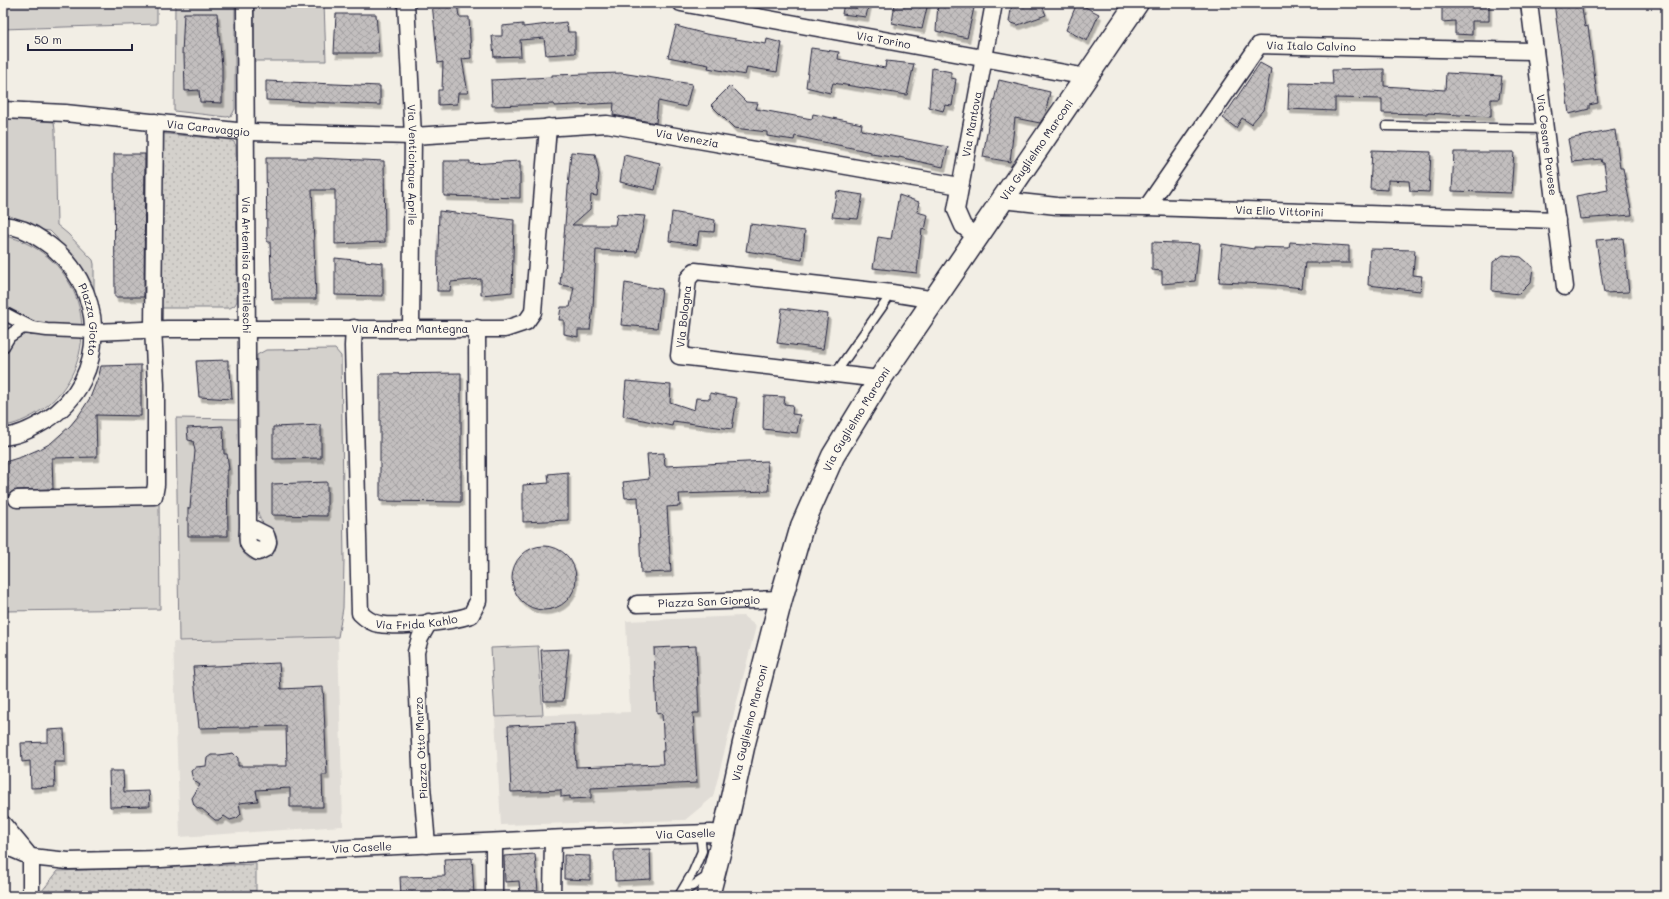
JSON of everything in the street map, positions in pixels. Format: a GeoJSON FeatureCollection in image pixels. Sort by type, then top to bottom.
{"type":"FeatureCollection","features":[{"type":"Feature","properties":{"kind":"main road","name":"Via Guglielmo Marconi"},"geometry":{"type":"LineString","coordinates":[[708,896],[724,834],[744,743],[781,599],[802,526],[833,456],[880,379],[1137,3]]}},
{"type":"Feature","properties":{"kind":"street","name":"Via Artemisia Gentileschi"},"geometry":{"type":"LineString","coordinates":[[245,3],[248,526]]}},
{"type":"Feature","properties":{"kind":"street","name":"Via Venticinque Aprile"},"geometry":{"type":"LineString","coordinates":[[406,3],[413,136],[411,328]]}},
{"type":"Feature","properties":{"kind":"street","name":"Via Torino"},"geometry":{"type":"LineString","coordinates":[[681,3],[985,57],[1087,77]]}},
{"type":"Feature","properties":{"kind":"street","name":"Via Mantova"},"geometry":{"type":"LineString","coordinates":[[977,238],[962,226],[956,210],[994,3]]}},
{"type":"Feature","properties":{"kind":"street","name":"Via Cesare Pavese"},"geometry":{"type":"LineString","coordinates":[[1529,3],[1565,287]]}},
{"type":"Feature","properties":{"kind":"street","name":"Via Italo Calvino"},"geometry":{"type":"LineString","coordinates":[[1147,207],[1259,45],[1535,51]]}},
{"type":"Feature","properties":{"kind":"street","name":"Via Caravaggio"},"geometry":{"type":"LineString","coordinates":[[3,110],[155,122],[246,132],[413,136]]}},
{"type":"Feature","properties":{"kind":"street"},"geometry":{"type":"LineString","coordinates":[[16,499],[154,496],[156,485],[156,384],[153,329],[155,122]]}},
{"type":"Feature","properties":{"kind":"street","name":"Via Venezia"},"geometry":{"type":"LineString","coordinates":[[413,136],[607,124],[960,186]]}},
{"type":"Feature","properties":{"kind":"street","name":"Via Andrea Mantegna"},"geometry":{"type":"LineString","coordinates":[[94,332],[153,329],[505,329],[526,322],[533,312],[548,127]]}},
{"type":"Feature","properties":{"kind":"street","name":"Via Elio Vittorini"},"geometry":{"type":"LineString","coordinates":[[1002,200],[1057,206],[1147,207],[1557,220]]}},
{"type":"Feature","properties":{"kind":"street","name":"Piazza Giotto"},"geometry":{"type":"LineString","coordinates":[[3,225],[10,225],[33,234],[53,247],[70,264],[83,284],[91,307],[94,332],[88,369],[70,399],[53,416],[32,429],[3,437]]}},
{"type":"Feature","properties":{"kind":"street","name":"Via Bologna"},"geometry":{"type":"LineString","coordinates":[[880,379],[679,356],[688,279],[696,271],[892,293],[935,300]]}},
{"type":"Feature","properties":{"kind":"street"},"geometry":{"type":"LineString","coordinates":[[3,313],[32,328]]}},
{"type":"Feature","properties":{"kind":"street"},"geometry":{"type":"LineString","coordinates":[[3,346],[9,336],[22,326],[94,332]]}},
{"type":"Feature","properties":{"kind":"street","name":"Via Frida Kahlo"},"geometry":{"type":"LineString","coordinates":[[354,328],[352,346],[360,613],[365,618],[378,624],[401,625],[456,620],[472,615],[478,601],[477,328]]}},
{"type":"Feature","properties":{"kind":"street","name":"Piazza San Giorgio"},"geometry":{"type":"LineString","coordinates":[[637,604],[781,599]]}},
{"type":"Feature","properties":{"kind":"street","name":"Piazza Otto Marzo"},"geometry":{"type":"LineString","coordinates":[[427,845],[422,786],[416,652],[420,638],[429,622]]}},
{"type":"Feature","properties":{"kind":"street","name":"Piazza Otto Marzo"},"geometry":{"type":"LineString","coordinates":[[401,625],[416,652]]}},
{"type":"Feature","properties":{"kind":"street"},"geometry":{"type":"LineString","coordinates":[[3,824],[31,857],[31,896]]}},
{"type":"Feature","properties":{"kind":"street","name":"Via Caselle"},"geometry":{"type":"LineString","coordinates":[[3,845],[31,857],[68,861],[161,859],[269,852],[553,839],[700,833],[724,834]]}},
{"type":"Feature","properties":{"kind":"street"},"geometry":{"type":"LineString","coordinates":[[552,896],[553,839]]}},
{"type":"Feature","properties":{"kind":"street"},"geometry":{"type":"LineString","coordinates":[[494,842],[494,896]]}},
{"type":"Feature","properties":{"kind":"lane"},"geometry":{"type":"LineString","coordinates":[[1386,126],[1545,129]]}},
{"type":"Feature","properties":{"kind":"lane"},"geometry":{"type":"LineString","coordinates":[[835,374],[892,293]]}},
{"type":"Feature","properties":{"kind":"lane"},"geometry":{"type":"LineString","coordinates":[[679,895],[693,872],[702,851],[700,833]]}},
{"type":"Feature","properties":{"kind":"lane"},"geometry":{"type":"LineString","coordinates":[[679,895],[715,871]]}},
{"type":"Feature","properties":{"kind":"shaded area"},"geometry":{"type":"Polygon","coordinates":[[[3,3],[157,3],[157,24],[3,29],[3,3]]]}},
{"type":"Feature","properties":{"kind":"shaded area"},"geometry":{"type":"Polygon","coordinates":[[[175,3],[235,3],[235,109],[232,115],[227,117],[174,111],[175,3]]]}},
{"type":"Feature","properties":{"kind":"shaded area"},"geometry":{"type":"Polygon","coordinates":[[[254,3],[324,3],[326,61],[254,61],[254,3]]]}},
{"type":"Feature","properties":{"kind":"shaded area"},"geometry":{"type":"Polygon","coordinates":[[[3,118],[54,122],[57,225],[68,234],[93,260],[94,292],[80,264],[60,244],[57,238],[50,231],[42,230],[23,221],[3,217],[3,118]]]}},
{"type":"Feature","properties":{"kind":"shaded area"},"geometry":{"type":"Polygon","coordinates":[[[157,133],[230,140],[234,142],[236,146],[237,301],[235,305],[230,308],[158,308],[157,133]]]}},
{"type":"Feature","properties":{"kind":"shaded area"},"geometry":{"type":"Polygon","coordinates":[[[3,236],[16,239],[37,249],[57,265],[71,285],[79,308],[82,331],[79,354],[71,377],[57,397],[37,413],[16,423],[3,426],[3,236]]]}},
{"type":"Feature","properties":{"kind":"shaded area"},"geometry":{"type":"Polygon","coordinates":[[[335,349],[341,356],[344,560],[343,608],[338,637],[179,641],[176,418],[238,419],[240,547],[245,555],[251,559],[258,561],[262,560],[270,556],[276,548],[277,539],[273,531],[265,525],[260,518],[257,509],[257,355],[266,350],[335,349]]]}},
{"type":"Feature","properties":{"kind":"shaded area"},"geometry":{"type":"Polygon","coordinates":[[[159,500],[160,609],[3,611],[3,503],[159,500]]]}},
{"type":"Feature","properties":{"kind":"shaded area"},"geometry":{"type":"Polygon","coordinates":[[[743,616],[756,626],[713,797],[685,820],[501,825],[495,717],[630,712],[626,621],[743,616]]]}},
{"type":"Feature","properties":{"kind":"shaded area"},"geometry":{"type":"Polygon","coordinates":[[[338,637],[343,826],[180,837],[173,642],[338,637]]]}},
{"type":"Feature","properties":{"kind":"shaded area"},"geometry":{"type":"Polygon","coordinates":[[[538,646],[543,715],[495,717],[491,648],[538,646]]]}},
{"type":"Feature","properties":{"kind":"shaded area"},"geometry":{"type":"Polygon","coordinates":[[[256,864],[256,891],[38,896],[58,871],[256,864]]]}},
{"type":"Feature","properties":{"kind":"building"},"geometry":{"type":"Polygon","coordinates":[[[432,3],[457,3],[459,17],[469,17],[471,58],[462,59],[468,93],[458,93],[457,104],[438,105],[438,90],[442,90],[443,62],[438,63],[432,3]]]}},
{"type":"Feature","properties":{"kind":"building"},"geometry":{"type":"Polygon","coordinates":[[[844,3],[869,3],[866,17],[842,14],[844,3]]]}},
{"type":"Feature","properties":{"kind":"building"},"geometry":{"type":"Polygon","coordinates":[[[895,3],[928,3],[922,29],[892,23],[895,3]]]}},
{"type":"Feature","properties":{"kind":"building"},"geometry":{"type":"Polygon","coordinates":[[[938,3],[954,3],[974,8],[967,38],[936,31],[938,3]]]}},
{"type":"Feature","properties":{"kind":"building"},"geometry":{"type":"Polygon","coordinates":[[[1012,3],[1041,3],[1046,15],[1018,25],[1009,22],[1012,3]]]}},
{"type":"Feature","properties":{"kind":"building"},"geometry":{"type":"Polygon","coordinates":[[[1077,3],[1099,14],[1087,41],[1066,30],[1077,3]]]}},
{"type":"Feature","properties":{"kind":"building"},"geometry":{"type":"Polygon","coordinates":[[[1442,3],[1489,3],[1489,21],[1472,21],[1472,35],[1455,34],[1455,21],[1442,22],[1442,3]]]}},
{"type":"Feature","properties":{"kind":"building"},"geometry":{"type":"Polygon","coordinates":[[[1554,3],[1581,3],[1585,27],[1588,26],[1598,103],[1589,105],[1589,109],[1569,114],[1554,3]]]}},
{"type":"Feature","properties":{"kind":"building"},"geometry":{"type":"Polygon","coordinates":[[[184,13],[217,13],[222,66],[222,103],[200,102],[199,90],[185,91],[184,54],[182,54],[184,13]]]}},
{"type":"Feature","properties":{"kind":"building"},"geometry":{"type":"Polygon","coordinates":[[[336,14],[376,14],[379,53],[334,53],[336,14]]]}},
{"type":"Feature","properties":{"kind":"building"},"geometry":{"type":"Polygon","coordinates":[[[566,22],[568,32],[575,32],[575,53],[546,55],[544,38],[520,40],[521,56],[494,57],[492,36],[502,36],[502,26],[523,24],[523,27],[566,22]]]}},
{"type":"Feature","properties":{"kind":"building"},"geometry":{"type":"Polygon","coordinates":[[[676,26],[706,34],[766,44],[767,39],[782,43],[777,72],[747,67],[745,75],[708,68],[709,65],[668,57],[676,26]]]}},
{"type":"Feature","properties":{"kind":"building"},"geometry":{"type":"Polygon","coordinates":[[[811,48],[839,52],[838,59],[885,68],[886,61],[914,64],[907,95],[833,83],[830,93],[806,87],[811,48]]]}},
{"type":"Feature","properties":{"kind":"building"},"geometry":{"type":"Polygon","coordinates":[[[1260,63],[1271,69],[1263,110],[1251,124],[1242,118],[1236,128],[1223,118],[1260,63]]]}},
{"type":"Feature","properties":{"kind":"building"},"geometry":{"type":"Polygon","coordinates":[[[932,68],[951,72],[951,78],[956,79],[952,106],[945,105],[943,111],[929,107],[932,68]]]}},
{"type":"Feature","properties":{"kind":"building"},"geometry":{"type":"Polygon","coordinates":[[[1384,69],[1384,86],[1445,90],[1446,73],[1502,76],[1499,99],[1491,99],[1491,117],[1428,113],[1382,113],[1382,99],[1335,98],[1335,111],[1288,109],[1289,83],[1333,84],[1332,70],[1384,69]]]}},
{"type":"Feature","properties":{"kind":"building"},"geometry":{"type":"Polygon","coordinates":[[[621,73],[692,84],[686,107],[658,101],[656,123],[613,115],[614,103],[554,106],[554,104],[492,106],[491,80],[552,77],[552,75],[621,73]]]}},
{"type":"Feature","properties":{"kind":"building"},"geometry":{"type":"Polygon","coordinates":[[[999,80],[1050,92],[1045,115],[1040,123],[1015,118],[1010,162],[983,157],[988,126],[999,80]]]}},
{"type":"Feature","properties":{"kind":"building"},"geometry":{"type":"Polygon","coordinates":[[[266,81],[380,86],[380,105],[266,100],[266,81]]]}},
{"type":"Feature","properties":{"kind":"building"},"geometry":{"type":"Polygon","coordinates":[[[730,86],[746,102],[758,103],[756,109],[812,119],[813,114],[862,124],[861,130],[948,147],[943,167],[899,157],[871,154],[871,152],[795,136],[794,140],[767,136],[767,132],[734,128],[711,105],[730,86]]]}},
{"type":"Feature","properties":{"kind":"building"},"geometry":{"type":"Polygon","coordinates":[[[1615,130],[1620,168],[1623,168],[1632,215],[1580,219],[1576,196],[1608,190],[1604,163],[1602,163],[1601,159],[1572,162],[1568,139],[1615,130]]]}},
{"type":"Feature","properties":{"kind":"building"},"geometry":{"type":"Polygon","coordinates":[[[1372,150],[1431,152],[1429,192],[1410,191],[1409,181],[1388,180],[1388,190],[1370,189],[1372,150]]]}},
{"type":"Feature","properties":{"kind":"building"},"geometry":{"type":"Polygon","coordinates":[[[571,152],[595,154],[599,174],[597,196],[591,195],[590,209],[572,225],[615,225],[617,214],[645,216],[637,252],[596,250],[593,307],[590,330],[578,330],[578,337],[564,334],[564,320],[559,320],[561,307],[570,307],[574,287],[560,285],[571,152]]]}},
{"type":"Feature","properties":{"kind":"building"},"geometry":{"type":"Polygon","coordinates":[[[1454,152],[1514,152],[1511,193],[1452,191],[1454,152]]]}},
{"type":"Feature","properties":{"kind":"building"},"geometry":{"type":"Polygon","coordinates":[[[114,154],[145,154],[144,297],[115,297],[114,154]]]}},
{"type":"Feature","properties":{"kind":"building"},"geometry":{"type":"Polygon","coordinates":[[[624,155],[660,163],[655,190],[620,182],[624,155]]]}},
{"type":"Feature","properties":{"kind":"building"},"geometry":{"type":"Polygon","coordinates":[[[266,158],[317,158],[384,161],[385,242],[335,244],[335,190],[312,190],[316,299],[272,299],[270,242],[267,242],[266,158]]]}},
{"type":"Feature","properties":{"kind":"building"},"geometry":{"type":"Polygon","coordinates":[[[444,161],[470,161],[470,164],[520,161],[520,198],[444,196],[444,161]]]}},
{"type":"Feature","properties":{"kind":"building"},"geometry":{"type":"Polygon","coordinates":[[[837,191],[863,195],[858,219],[832,217],[837,191]]]}},
{"type":"Feature","properties":{"kind":"building"},"geometry":{"type":"Polygon","coordinates":[[[899,195],[919,202],[917,212],[928,215],[925,230],[922,229],[917,273],[873,268],[878,237],[891,239],[899,195]]]}},
{"type":"Feature","properties":{"kind":"building"},"geometry":{"type":"Polygon","coordinates":[[[439,211],[514,220],[512,292],[481,295],[481,279],[451,282],[450,291],[437,291],[439,211]]]}},
{"type":"Feature","properties":{"kind":"building"},"geometry":{"type":"Polygon","coordinates":[[[672,212],[715,220],[714,232],[699,231],[697,245],[669,241],[672,212]]]}},
{"type":"Feature","properties":{"kind":"building"},"geometry":{"type":"Polygon","coordinates":[[[750,224],[805,231],[802,260],[746,251],[750,224]]]}},
{"type":"Feature","properties":{"kind":"building"},"geometry":{"type":"Polygon","coordinates":[[[1623,238],[1629,292],[1604,293],[1596,240],[1623,238]]]}},
{"type":"Feature","properties":{"kind":"building"},"geometry":{"type":"Polygon","coordinates":[[[1152,242],[1199,244],[1195,281],[1162,284],[1162,271],[1152,270],[1152,242]]]}},
{"type":"Feature","properties":{"kind":"building"},"geometry":{"type":"Polygon","coordinates":[[[1290,242],[1349,246],[1349,263],[1305,263],[1302,288],[1267,284],[1219,282],[1222,244],[1254,249],[1254,247],[1289,248],[1290,242]]]}},
{"type":"Feature","properties":{"kind":"building"},"geometry":{"type":"Polygon","coordinates":[[[1370,249],[1415,250],[1413,275],[1422,276],[1420,291],[1368,285],[1370,249]]]}},
{"type":"Feature","properties":{"kind":"building"},"geometry":{"type":"Polygon","coordinates":[[[1503,255],[1521,257],[1533,267],[1531,282],[1519,294],[1492,291],[1493,262],[1503,255]]]}},
{"type":"Feature","properties":{"kind":"building"},"geometry":{"type":"Polygon","coordinates":[[[335,258],[383,263],[383,296],[335,295],[335,258]]]}},
{"type":"Feature","properties":{"kind":"building"},"geometry":{"type":"Polygon","coordinates":[[[625,283],[662,289],[657,328],[621,325],[625,283]]]}},
{"type":"Feature","properties":{"kind":"building"},"geometry":{"type":"Polygon","coordinates":[[[782,308],[828,314],[823,349],[777,343],[782,308]]]}},
{"type":"Feature","properties":{"kind":"building"},"geometry":{"type":"Polygon","coordinates":[[[228,360],[232,399],[199,397],[196,361],[228,360]]]}},
{"type":"Feature","properties":{"kind":"building"},"geometry":{"type":"Polygon","coordinates":[[[141,365],[141,416],[96,415],[97,457],[52,458],[53,489],[17,490],[6,496],[5,462],[42,448],[51,443],[70,426],[90,398],[101,366],[141,365]]]}},
{"type":"Feature","properties":{"kind":"building"},"geometry":{"type":"Polygon","coordinates":[[[461,373],[461,502],[380,501],[380,374],[461,373]]]}},
{"type":"Feature","properties":{"kind":"building"},"geometry":{"type":"Polygon","coordinates":[[[626,381],[671,385],[670,402],[694,410],[696,398],[710,399],[710,393],[737,398],[732,429],[673,421],[672,426],[623,416],[626,381]]]}},
{"type":"Feature","properties":{"kind":"building"},"geometry":{"type":"Polygon","coordinates":[[[764,396],[785,397],[784,404],[793,405],[792,414],[800,415],[797,433],[763,429],[764,396]]]}},
{"type":"Feature","properties":{"kind":"building"},"geometry":{"type":"Polygon","coordinates":[[[321,425],[321,458],[273,459],[273,427],[321,425]]]}},
{"type":"Feature","properties":{"kind":"building"},"geometry":{"type":"Polygon","coordinates":[[[223,426],[224,454],[227,454],[229,470],[227,470],[228,536],[188,536],[188,508],[190,508],[195,451],[193,441],[188,440],[187,428],[223,426]]]}},
{"type":"Feature","properties":{"kind":"building"},"geometry":{"type":"Polygon","coordinates":[[[664,453],[665,466],[767,461],[769,491],[679,494],[680,506],[667,507],[671,572],[641,573],[638,497],[625,498],[623,482],[649,479],[647,454],[664,453]]]}},
{"type":"Feature","properties":{"kind":"building"},"geometry":{"type":"Polygon","coordinates":[[[568,472],[568,520],[523,522],[523,485],[549,483],[548,474],[568,472]]]}},
{"type":"Feature","properties":{"kind":"building"},"geometry":{"type":"Polygon","coordinates":[[[327,482],[327,516],[272,515],[272,484],[327,482]]]}},
{"type":"Feature","properties":{"kind":"building"},"geometry":{"type":"Polygon","coordinates":[[[538,546],[550,546],[567,555],[574,566],[576,578],[574,590],[567,601],[550,610],[538,610],[526,605],[517,596],[512,584],[512,572],[517,560],[526,551],[538,546]]]}},
{"type":"Feature","properties":{"kind":"building"},"geometry":{"type":"Polygon","coordinates":[[[696,646],[699,713],[693,713],[697,783],[591,788],[591,798],[570,799],[570,796],[561,797],[561,790],[511,792],[508,726],[574,723],[576,767],[663,764],[662,751],[664,751],[662,713],[657,714],[654,648],[696,646]]]}},
{"type":"Feature","properties":{"kind":"building"},"geometry":{"type":"Polygon","coordinates":[[[569,649],[563,701],[544,701],[541,650],[569,649]]]}},
{"type":"Feature","properties":{"kind":"building"},"geometry":{"type":"Polygon","coordinates":[[[279,663],[281,689],[323,687],[327,775],[322,775],[323,807],[290,807],[290,788],[256,790],[258,801],[239,803],[241,814],[237,818],[230,820],[224,816],[220,820],[215,820],[202,809],[199,809],[194,805],[192,798],[200,785],[193,780],[191,771],[196,767],[206,766],[207,758],[211,755],[233,753],[238,758],[238,766],[287,766],[286,726],[199,728],[193,667],[279,663]]]}},
{"type":"Feature","properties":{"kind":"building"},"geometry":{"type":"Polygon","coordinates":[[[64,729],[65,762],[54,762],[55,787],[31,788],[30,761],[22,762],[21,743],[48,742],[48,730],[64,729]]]}},
{"type":"Feature","properties":{"kind":"building"},"geometry":{"type":"Polygon","coordinates":[[[109,771],[123,771],[124,792],[149,791],[150,806],[110,807],[109,771]]]}},
{"type":"Feature","properties":{"kind":"building"},"geometry":{"type":"Polygon","coordinates":[[[650,849],[651,879],[615,881],[614,850],[650,849]]]}},
{"type":"Feature","properties":{"kind":"building"},"geometry":{"type":"Polygon","coordinates":[[[535,854],[538,892],[520,893],[519,881],[505,882],[504,856],[535,854]]]}},
{"type":"Feature","properties":{"kind":"building"},"geometry":{"type":"Polygon","coordinates":[[[564,855],[590,856],[590,880],[564,879],[564,855]]]}},
{"type":"Feature","properties":{"kind":"building"},"geometry":{"type":"Polygon","coordinates":[[[472,858],[474,896],[401,896],[400,877],[445,876],[444,859],[472,858]]]}}]}
